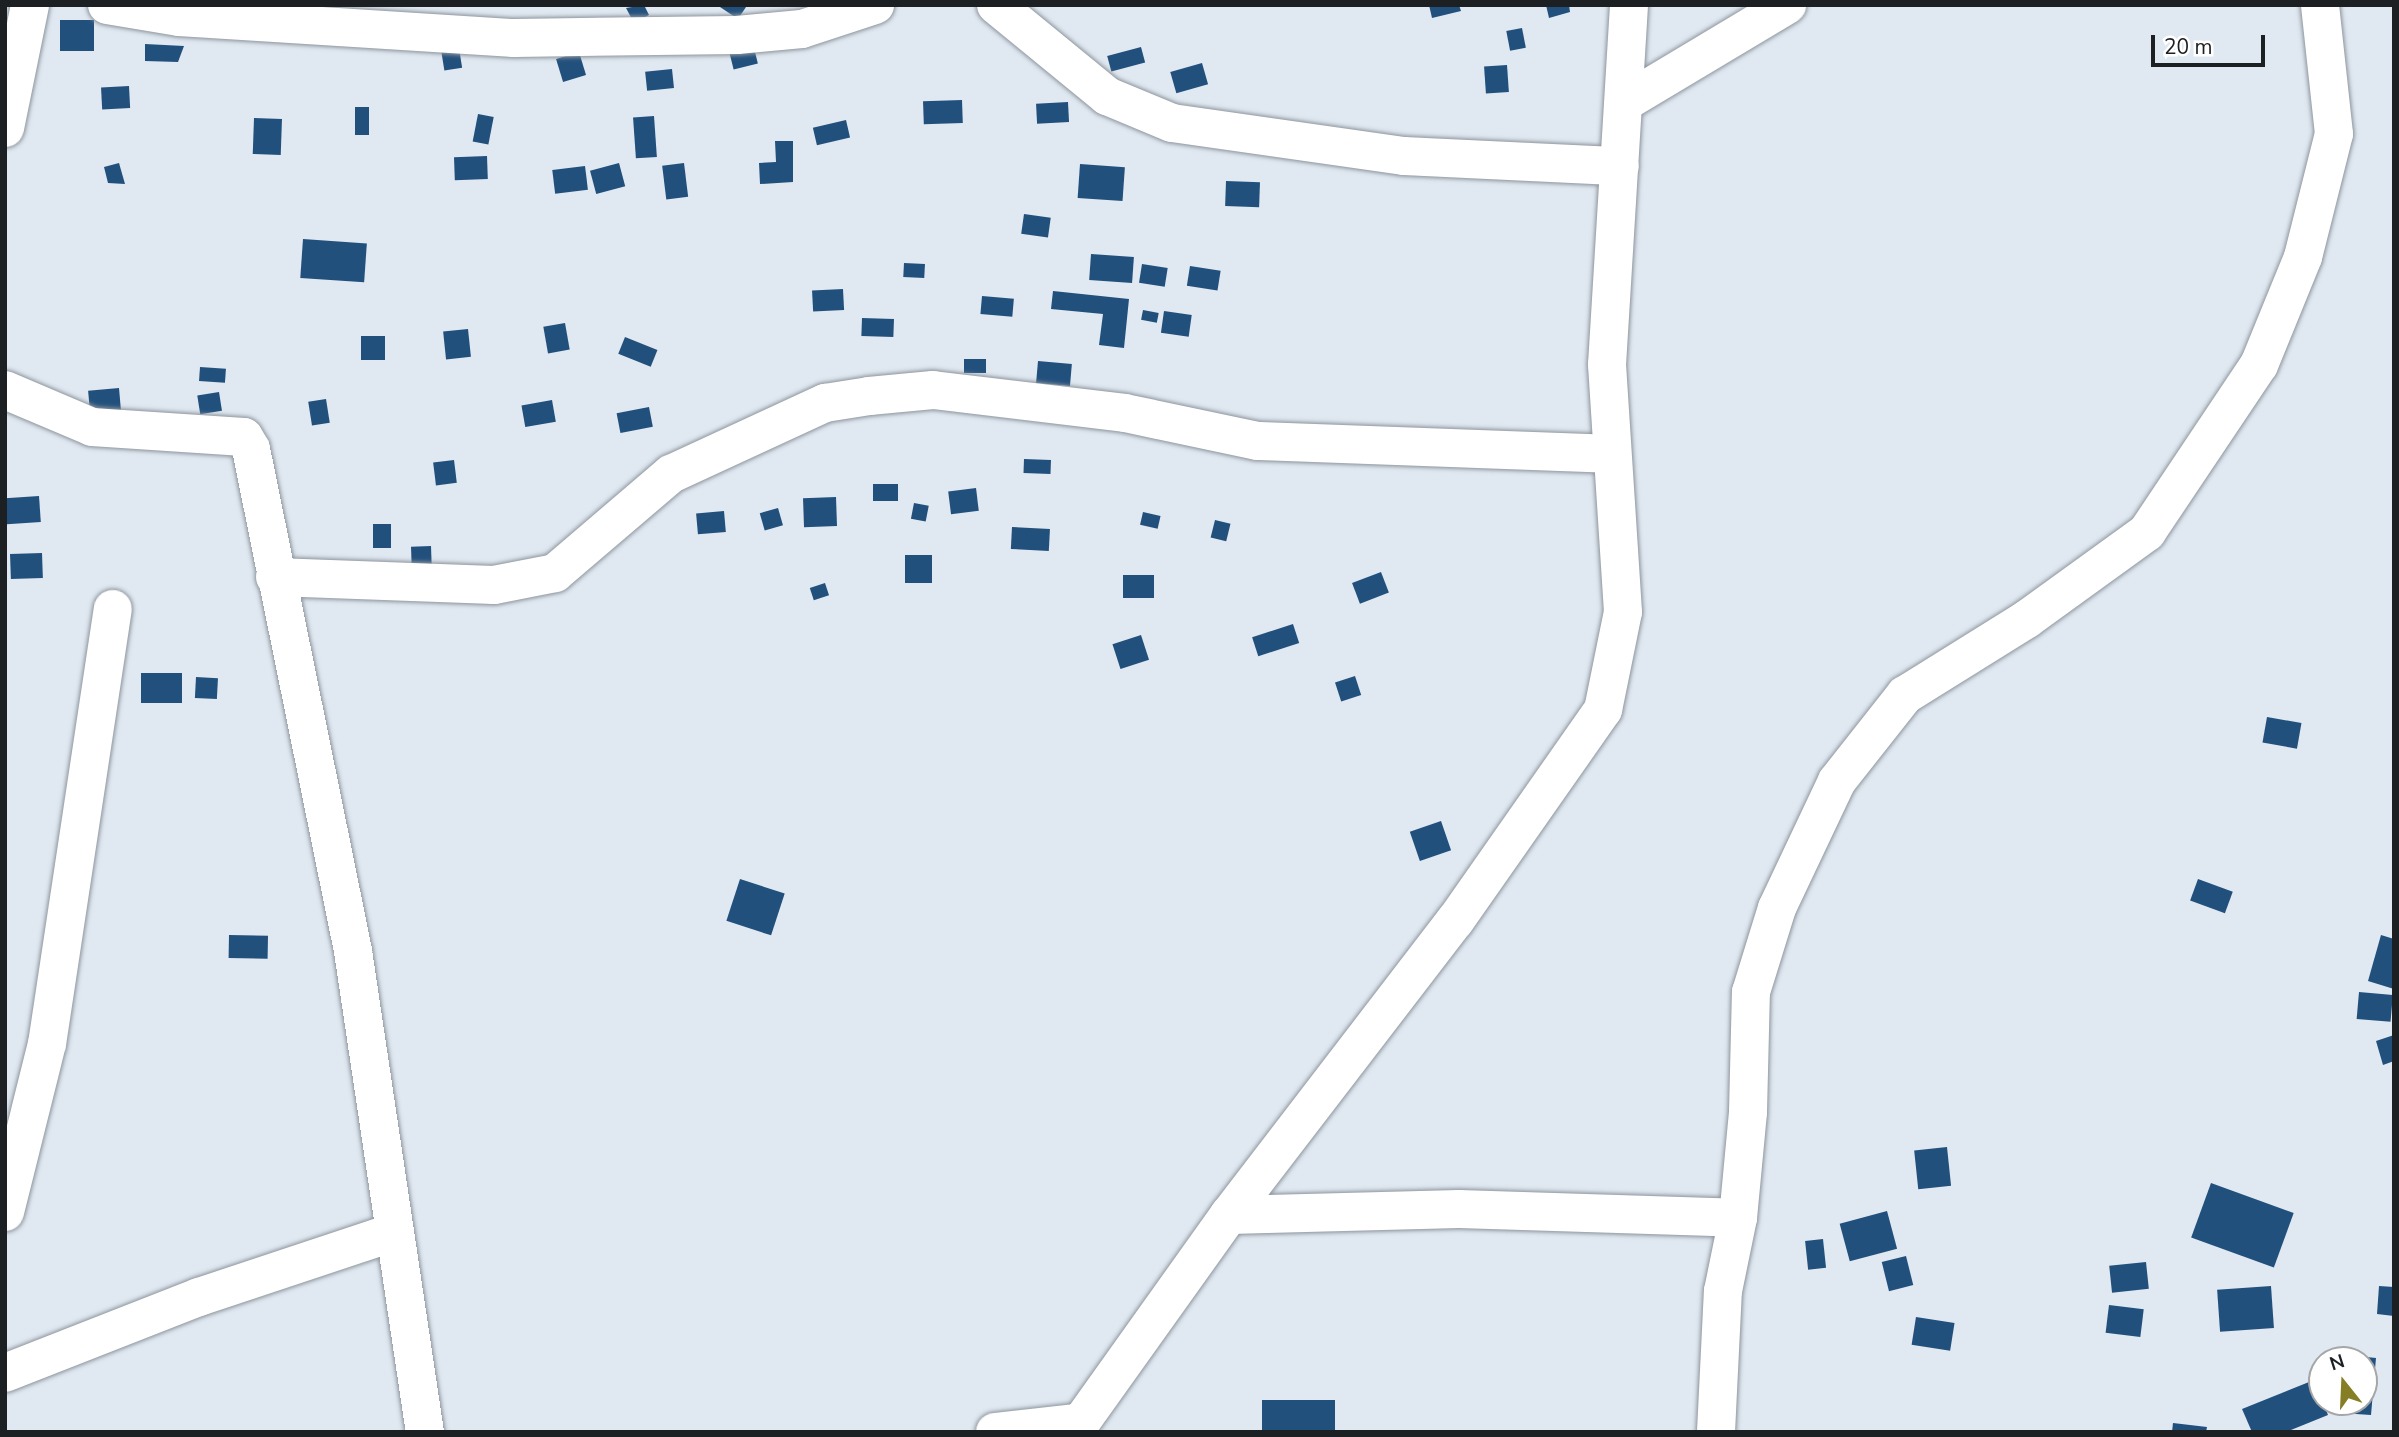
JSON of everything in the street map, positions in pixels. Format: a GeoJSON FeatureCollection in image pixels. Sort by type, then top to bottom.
{"type":"FeatureCollection","features":[{"type":"Feature","properties":{"kind":"street"},"geometry":{"type":"LineString","coordinates":[[5,128],[30,5]]}},
{"type":"Feature","properties":{"kind":"street"},"geometry":{"type":"LineString","coordinates":[[107,5],[179,17],[514,37],[737,36],[802,29],[875,5]]}},
{"type":"Feature","properties":{"kind":"street"},"geometry":{"type":"LineString","coordinates":[[996,5],[1107,96],[1172,123],[1404,156],[1620,166]]}},
{"type":"Feature","properties":{"kind":"street"},"geometry":{"type":"LineString","coordinates":[[995,1432],[1075,1428],[1229,1215],[1455,921],[1603,710],[1623,612],[1610,454],[1607,365],[1629,5]]}},
{"type":"Feature","properties":{"kind":"street"},"geometry":{"type":"LineString","coordinates":[[1625,102],[1787,5]]}},
{"type":"Feature","properties":{"kind":"street"},"geometry":{"type":"LineString","coordinates":[[1716,1432],[1723,1291],[1738,1219],[1751,992],[1777,908],[1837,781],[1905,695],[2028,619],[2147,532],[2259,365],[2303,257],[2334,134],[2320,5]]}},
{"type":"Feature","properties":{"kind":"street"},"geometry":{"type":"LineString","coordinates":[[5,390],[92,427],[244,437],[353,951],[391,1233],[414,1336],[425,1432]]}},
{"type":"Feature","properties":{"kind":"street"},"geometry":{"type":"LineString","coordinates":[[275,577],[494,585],[555,573],[671,474],[825,403],[933,390],[1125,413],[1258,441],[1610,454]]}},
{"type":"Feature","properties":{"kind":"street"},"geometry":{"type":"LineString","coordinates":[[5,1212],[47,1044],[113,609]]}},
{"type":"Feature","properties":{"kind":"street"},"geometry":{"type":"LineString","coordinates":[[1229,1215],[1459,1209],[1738,1219]]}},
{"type":"Feature","properties":{"kind":"street"},"geometry":{"type":"LineString","coordinates":[[5,1373],[199,1297],[391,1233]]}},
{"type":"Feature","properties":{"kind":"building"},"geometry":{"type":"Polygon","coordinates":[[[644,5],[649,15],[634,23],[626,8],[644,5]]]}},
{"type":"Feature","properties":{"kind":"building"},"geometry":{"type":"Polygon","coordinates":[[[717,5],[742,5],[746,7],[738,19],[717,5]]]}},
{"type":"Feature","properties":{"kind":"building"},"geometry":{"type":"Polygon","coordinates":[[[1429,5],[1459,5],[1461,11],[1432,18],[1429,5]]]}},
{"type":"Feature","properties":{"kind":"building"},"geometry":{"type":"Polygon","coordinates":[[[1546,5],[1569,5],[1570,12],[1549,18],[1546,5]]]}},
{"type":"Feature","properties":{"kind":"building"},"geometry":{"type":"Polygon","coordinates":[[[60,20],[94,20],[94,51],[60,51],[60,20]]]}},
{"type":"Feature","properties":{"kind":"building"},"geometry":{"type":"Polygon","coordinates":[[[1522,28],[1526,48],[1510,51],[1506,31],[1522,28]]]}},
{"type":"Feature","properties":{"kind":"building"},"geometry":{"type":"Polygon","coordinates":[[[145,44],[184,46],[178,62],[145,61],[145,44]]]}},
{"type":"Feature","properties":{"kind":"building"},"geometry":{"type":"Polygon","coordinates":[[[1141,47],[1145,62],[1111,72],[1107,56],[1141,47]]]}},
{"type":"Feature","properties":{"kind":"building"},"geometry":{"type":"Polygon","coordinates":[[[459,48],[462,68],[444,71],[441,51],[459,48]]]}},
{"type":"Feature","properties":{"kind":"building"},"geometry":{"type":"Polygon","coordinates":[[[754,48],[758,64],[734,70],[730,54],[754,48]]]}},
{"type":"Feature","properties":{"kind":"building"},"geometry":{"type":"Polygon","coordinates":[[[579,52],[586,75],[563,82],[556,59],[579,52]]]}},
{"type":"Feature","properties":{"kind":"building"},"geometry":{"type":"Polygon","coordinates":[[[1202,63],[1208,84],[1176,93],[1170,72],[1202,63]]]}},
{"type":"Feature","properties":{"kind":"building"},"geometry":{"type":"Polygon","coordinates":[[[1507,65],[1509,92],[1486,94],[1484,67],[1507,65]]]}},
{"type":"Feature","properties":{"kind":"building"},"geometry":{"type":"Polygon","coordinates":[[[672,69],[674,88],[647,91],[645,72],[672,69]]]}},
{"type":"Feature","properties":{"kind":"building"},"geometry":{"type":"Polygon","coordinates":[[[129,86],[130,108],[102,109],[101,87],[129,86]]]}},
{"type":"Feature","properties":{"kind":"building"},"geometry":{"type":"Polygon","coordinates":[[[962,100],[963,123],[924,124],[923,101],[962,100]]]}},
{"type":"Feature","properties":{"kind":"building"},"geometry":{"type":"Polygon","coordinates":[[[1068,102],[1069,122],[1037,124],[1036,104],[1068,102]]]}},
{"type":"Feature","properties":{"kind":"building"},"geometry":{"type":"Polygon","coordinates":[[[355,107],[369,107],[369,135],[355,135],[355,107]]]}},
{"type":"Feature","properties":{"kind":"building"},"geometry":{"type":"Polygon","coordinates":[[[478,114],[494,117],[488,145],[473,141],[478,114]]]}},
{"type":"Feature","properties":{"kind":"building"},"geometry":{"type":"Polygon","coordinates":[[[654,116],[657,157],[636,158],[633,117],[654,116]]]}},
{"type":"Feature","properties":{"kind":"building"},"geometry":{"type":"Polygon","coordinates":[[[254,118],[282,119],[281,155],[253,154],[254,118]]]}},
{"type":"Feature","properties":{"kind":"building"},"geometry":{"type":"Polygon","coordinates":[[[846,120],[850,138],[817,145],[813,128],[846,120]]]}},
{"type":"Feature","properties":{"kind":"building"},"geometry":{"type":"Polygon","coordinates":[[[775,141],[793,141],[793,182],[760,184],[759,163],[776,162],[775,141]]]}},
{"type":"Feature","properties":{"kind":"building"},"geometry":{"type":"Polygon","coordinates":[[[487,156],[488,179],[455,180],[454,157],[487,156]]]}},
{"type":"Feature","properties":{"kind":"building"},"geometry":{"type":"Polygon","coordinates":[[[119,163],[125,184],[108,183],[104,167],[119,163]]]}},
{"type":"Feature","properties":{"kind":"building"},"geometry":{"type":"Polygon","coordinates":[[[619,163],[625,186],[596,194],[590,171],[619,163]]]}},
{"type":"Feature","properties":{"kind":"building"},"geometry":{"type":"Polygon","coordinates":[[[684,163],[688,197],[666,199],[662,166],[684,163]]]}},
{"type":"Feature","properties":{"kind":"building"},"geometry":{"type":"Polygon","coordinates":[[[1080,164],[1125,167],[1123,201],[1078,198],[1080,164]]]}},
{"type":"Feature","properties":{"kind":"building"},"geometry":{"type":"Polygon","coordinates":[[[585,166],[588,190],[555,194],[552,170],[585,166]]]}},
{"type":"Feature","properties":{"kind":"building"},"geometry":{"type":"Polygon","coordinates":[[[1226,181],[1260,182],[1259,207],[1225,206],[1226,181]]]}},
{"type":"Feature","properties":{"kind":"building"},"geometry":{"type":"Polygon","coordinates":[[[1024,214],[1051,218],[1048,238],[1021,234],[1024,214]]]}},
{"type":"Feature","properties":{"kind":"building"},"geometry":{"type":"Polygon","coordinates":[[[303,239],[367,243],[364,282],[300,278],[303,239]]]}},
{"type":"Feature","properties":{"kind":"building"},"geometry":{"type":"Polygon","coordinates":[[[1091,254],[1134,257],[1132,283],[1089,280],[1091,254]]]}},
{"type":"Feature","properties":{"kind":"building"},"geometry":{"type":"Polygon","coordinates":[[[904,263],[925,264],[924,278],[903,277],[904,263]]]}},
{"type":"Feature","properties":{"kind":"building"},"geometry":{"type":"Polygon","coordinates":[[[1142,264],[1168,268],[1165,287],[1139,283],[1142,264]]]}},
{"type":"Feature","properties":{"kind":"building"},"geometry":{"type":"Polygon","coordinates":[[[1190,266],[1221,271],[1217,291],[1187,286],[1190,266]]]}},
{"type":"Feature","properties":{"kind":"building"},"geometry":{"type":"Polygon","coordinates":[[[843,289],[844,310],[813,312],[812,291],[843,289]]]}},
{"type":"Feature","properties":{"kind":"building"},"geometry":{"type":"Polygon","coordinates":[[[1053,291],[1129,299],[1124,348],[1099,345],[1103,314],[1051,309],[1053,291]]]}},
{"type":"Feature","properties":{"kind":"building"},"geometry":{"type":"Polygon","coordinates":[[[982,296],[1014,299],[1012,317],[980,314],[982,296]]]}},
{"type":"Feature","properties":{"kind":"building"},"geometry":{"type":"Polygon","coordinates":[[[1143,310],[1159,313],[1157,323],[1141,320],[1143,310]]]}},
{"type":"Feature","properties":{"kind":"building"},"geometry":{"type":"Polygon","coordinates":[[[1164,311],[1192,315],[1189,337],[1161,333],[1164,311]]]}},
{"type":"Feature","properties":{"kind":"building"},"geometry":{"type":"Polygon","coordinates":[[[862,318],[894,319],[893,337],[861,336],[862,318]]]}},
{"type":"Feature","properties":{"kind":"building"},"geometry":{"type":"Polygon","coordinates":[[[565,323],[570,350],[548,353],[543,327],[565,323]]]}},
{"type":"Feature","properties":{"kind":"building"},"geometry":{"type":"Polygon","coordinates":[[[468,329],[471,357],[446,359],[443,332],[468,329]]]}},
{"type":"Feature","properties":{"kind":"building"},"geometry":{"type":"Polygon","coordinates":[[[361,336],[385,336],[385,360],[361,360],[361,336]]]}},
{"type":"Feature","properties":{"kind":"building"},"geometry":{"type":"Polygon","coordinates":[[[625,337],[657,350],[651,367],[618,354],[625,337]]]}},
{"type":"Feature","properties":{"kind":"building"},"geometry":{"type":"Polygon","coordinates":[[[964,359],[986,359],[986,373],[964,373],[964,359]]]}},
{"type":"Feature","properties":{"kind":"building"},"geometry":{"type":"Polygon","coordinates":[[[1038,361],[1072,364],[1070,386],[1036,383],[1038,361]]]}},
{"type":"Feature","properties":{"kind":"building"},"geometry":{"type":"Polygon","coordinates":[[[200,367],[226,369],[225,383],[199,381],[200,367]]]}},
{"type":"Feature","properties":{"kind":"building"},"geometry":{"type":"Polygon","coordinates":[[[119,388],[121,411],[90,414],[88,391],[119,388]]]}},
{"type":"Feature","properties":{"kind":"building"},"geometry":{"type":"Polygon","coordinates":[[[219,392],[222,411],[200,414],[197,395],[219,392]]]}},
{"type":"Feature","properties":{"kind":"building"},"geometry":{"type":"Polygon","coordinates":[[[326,399],[330,423],[312,426],[308,402],[326,399]]]}},
{"type":"Feature","properties":{"kind":"building"},"geometry":{"type":"Polygon","coordinates":[[[552,400],[556,422],[525,427],[521,405],[552,400]]]}},
{"type":"Feature","properties":{"kind":"building"},"geometry":{"type":"Polygon","coordinates":[[[649,407],[653,427],[620,433],[617,413],[649,407]]]}},
{"type":"Feature","properties":{"kind":"building"},"geometry":{"type":"Polygon","coordinates":[[[1024,459],[1051,460],[1050,474],[1024,473],[1024,459]]]}},
{"type":"Feature","properties":{"kind":"building"},"geometry":{"type":"Polygon","coordinates":[[[454,460],[457,483],[436,485],[433,463],[454,460]]]}},
{"type":"Feature","properties":{"kind":"building"},"geometry":{"type":"Polygon","coordinates":[[[873,484],[898,484],[898,501],[873,501],[873,484]]]}},
{"type":"Feature","properties":{"kind":"building"},"geometry":{"type":"Polygon","coordinates":[[[976,488],[979,511],[951,514],[948,491],[976,488]]]}},
{"type":"Feature","properties":{"kind":"building"},"geometry":{"type":"Polygon","coordinates":[[[39,496],[41,522],[7,524],[5,498],[39,496]]]}},
{"type":"Feature","properties":{"kind":"building"},"geometry":{"type":"Polygon","coordinates":[[[836,497],[837,526],[804,527],[803,498],[836,497]]]}},
{"type":"Feature","properties":{"kind":"building"},"geometry":{"type":"Polygon","coordinates":[[[914,503],[929,506],[926,522],[911,519],[914,503]]]}},
{"type":"Feature","properties":{"kind":"building"},"geometry":{"type":"Polygon","coordinates":[[[778,508],[783,525],[765,531],[760,513],[778,508]]]}},
{"type":"Feature","properties":{"kind":"building"},"geometry":{"type":"Polygon","coordinates":[[[724,511],[726,532],[698,534],[696,513],[724,511]]]}},
{"type":"Feature","properties":{"kind":"building"},"geometry":{"type":"Polygon","coordinates":[[[1143,512],[1161,516],[1158,529],[1140,525],[1143,512]]]}},
{"type":"Feature","properties":{"kind":"building"},"geometry":{"type":"Polygon","coordinates":[[[1215,520],[1231,524],[1226,541],[1211,537],[1215,520]]]}},
{"type":"Feature","properties":{"kind":"building"},"geometry":{"type":"Polygon","coordinates":[[[373,524],[391,524],[391,548],[373,548],[373,524]]]}},
{"type":"Feature","properties":{"kind":"building"},"geometry":{"type":"Polygon","coordinates":[[[1012,527],[1050,529],[1049,551],[1011,549],[1012,527]]]}},
{"type":"Feature","properties":{"kind":"building"},"geometry":{"type":"Polygon","coordinates":[[[431,546],[432,573],[412,574],[411,547],[431,546]]]}},
{"type":"Feature","properties":{"kind":"building"},"geometry":{"type":"Polygon","coordinates":[[[42,553],[43,578],[11,579],[10,554],[42,553]]]}},
{"type":"Feature","properties":{"kind":"building"},"geometry":{"type":"Polygon","coordinates":[[[905,555],[932,555],[932,583],[905,583],[905,555]]]}},
{"type":"Feature","properties":{"kind":"building"},"geometry":{"type":"Polygon","coordinates":[[[1381,572],[1389,593],[1360,604],[1352,583],[1381,572]]]}},
{"type":"Feature","properties":{"kind":"building"},"geometry":{"type":"Polygon","coordinates":[[[1123,575],[1154,575],[1154,598],[1123,598],[1123,575]]]}},
{"type":"Feature","properties":{"kind":"building"},"geometry":{"type":"Polygon","coordinates":[[[825,583],[829,595],[814,600],[810,588],[825,583]]]}},
{"type":"Feature","properties":{"kind":"building"},"geometry":{"type":"Polygon","coordinates":[[[1293,624],[1299,643],[1258,656],[1252,637],[1293,624]]]}},
{"type":"Feature","properties":{"kind":"building"},"geometry":{"type":"Polygon","coordinates":[[[1141,635],[1149,660],[1121,669],[1112,644],[1141,635]]]}},
{"type":"Feature","properties":{"kind":"building"},"geometry":{"type":"Polygon","coordinates":[[[141,673],[182,673],[182,703],[141,703],[141,673]]]}},
{"type":"Feature","properties":{"kind":"building"},"geometry":{"type":"Polygon","coordinates":[[[1355,676],[1361,695],[1341,702],[1335,682],[1355,676]]]}},
{"type":"Feature","properties":{"kind":"building"},"geometry":{"type":"Polygon","coordinates":[[[196,677],[218,678],[217,699],[195,698],[196,677]]]}},
{"type":"Feature","properties":{"kind":"building"},"geometry":{"type":"Polygon","coordinates":[[[2267,717],[2301,723],[2297,749],[2262,743],[2267,717]]]}},
{"type":"Feature","properties":{"kind":"building"},"geometry":{"type":"Polygon","coordinates":[[[1441,821],[1451,850],[1420,861],[1410,832],[1441,821]]]}},
{"type":"Feature","properties":{"kind":"building"},"geometry":{"type":"Polygon","coordinates":[[[740,879],[785,894],[771,935],[726,921],[740,879]]]}},
{"type":"Feature","properties":{"kind":"building"},"geometry":{"type":"Polygon","coordinates":[[[2198,879],[2233,892],[2225,913],[2190,901],[2198,879]]]}},
{"type":"Feature","properties":{"kind":"building"},"geometry":{"type":"Polygon","coordinates":[[[229,935],[268,936],[268,959],[229,958],[229,935]]]}},
{"type":"Feature","properties":{"kind":"building"},"geometry":{"type":"Polygon","coordinates":[[[2381,935],[2394,939],[2394,989],[2368,981],[2381,935]]]}},
{"type":"Feature","properties":{"kind":"building"},"geometry":{"type":"Polygon","coordinates":[[[2359,992],[2393,995],[2391,1022],[2357,1019],[2359,992]]]}},
{"type":"Feature","properties":{"kind":"building"},"geometry":{"type":"Polygon","coordinates":[[[2394,1035],[2394,1061],[2383,1065],[2376,1041],[2394,1035]]]}},
{"type":"Feature","properties":{"kind":"building"},"geometry":{"type":"Polygon","coordinates":[[[1947,1147],[1951,1186],[1918,1189],[1914,1150],[1947,1147]]]}},
{"type":"Feature","properties":{"kind":"building"},"geometry":{"type":"Polygon","coordinates":[[[2211,1183],[2294,1213],[2274,1268],[2191,1238],[2211,1183]]]}},
{"type":"Feature","properties":{"kind":"building"},"geometry":{"type":"Polygon","coordinates":[[[1887,1211],[1897,1249],[1850,1261],[1840,1224],[1887,1211]]]}},
{"type":"Feature","properties":{"kind":"building"},"geometry":{"type":"Polygon","coordinates":[[[1823,1239],[1826,1268],[1808,1270],[1805,1241],[1823,1239]]]}},
{"type":"Feature","properties":{"kind":"building"},"geometry":{"type":"Polygon","coordinates":[[[1906,1256],[1913,1285],[1889,1291],[1882,1262],[1906,1256]]]}},
{"type":"Feature","properties":{"kind":"building"},"geometry":{"type":"Polygon","coordinates":[[[2146,1262],[2149,1289],[2112,1293],[2109,1266],[2146,1262]]]}},
{"type":"Feature","properties":{"kind":"building"},"geometry":{"type":"Polygon","coordinates":[[[2271,1286],[2274,1328],[2220,1332],[2217,1290],[2271,1286]]]}},
{"type":"Feature","properties":{"kind":"building"},"geometry":{"type":"Polygon","coordinates":[[[2379,1286],[2394,1287],[2394,1316],[2377,1314],[2379,1286]]]}},
{"type":"Feature","properties":{"kind":"building"},"geometry":{"type":"Polygon","coordinates":[[[2109,1305],[2144,1309],[2140,1337],[2106,1333],[2109,1305]]]}},
{"type":"Feature","properties":{"kind":"building"},"geometry":{"type":"Polygon","coordinates":[[[1916,1317],[1955,1323],[1950,1351],[1912,1345],[1916,1317]]]}},
{"type":"Feature","properties":{"kind":"building"},"geometry":{"type":"Polygon","coordinates":[[[2308,1382],[2308,1416],[2326,1416],[2286,1432],[2252,1432],[2242,1409],[2308,1382]]]}},
{"type":"Feature","properties":{"kind":"building"},"geometry":{"type":"Polygon","coordinates":[[[1262,1400],[1335,1400],[1335,1432],[1262,1432],[1262,1400]]]}},
{"type":"Feature","properties":{"kind":"building"},"geometry":{"type":"Polygon","coordinates":[[[2173,1423],[2207,1427],[2206,1432],[2172,1432],[2173,1423]]]}}]}
